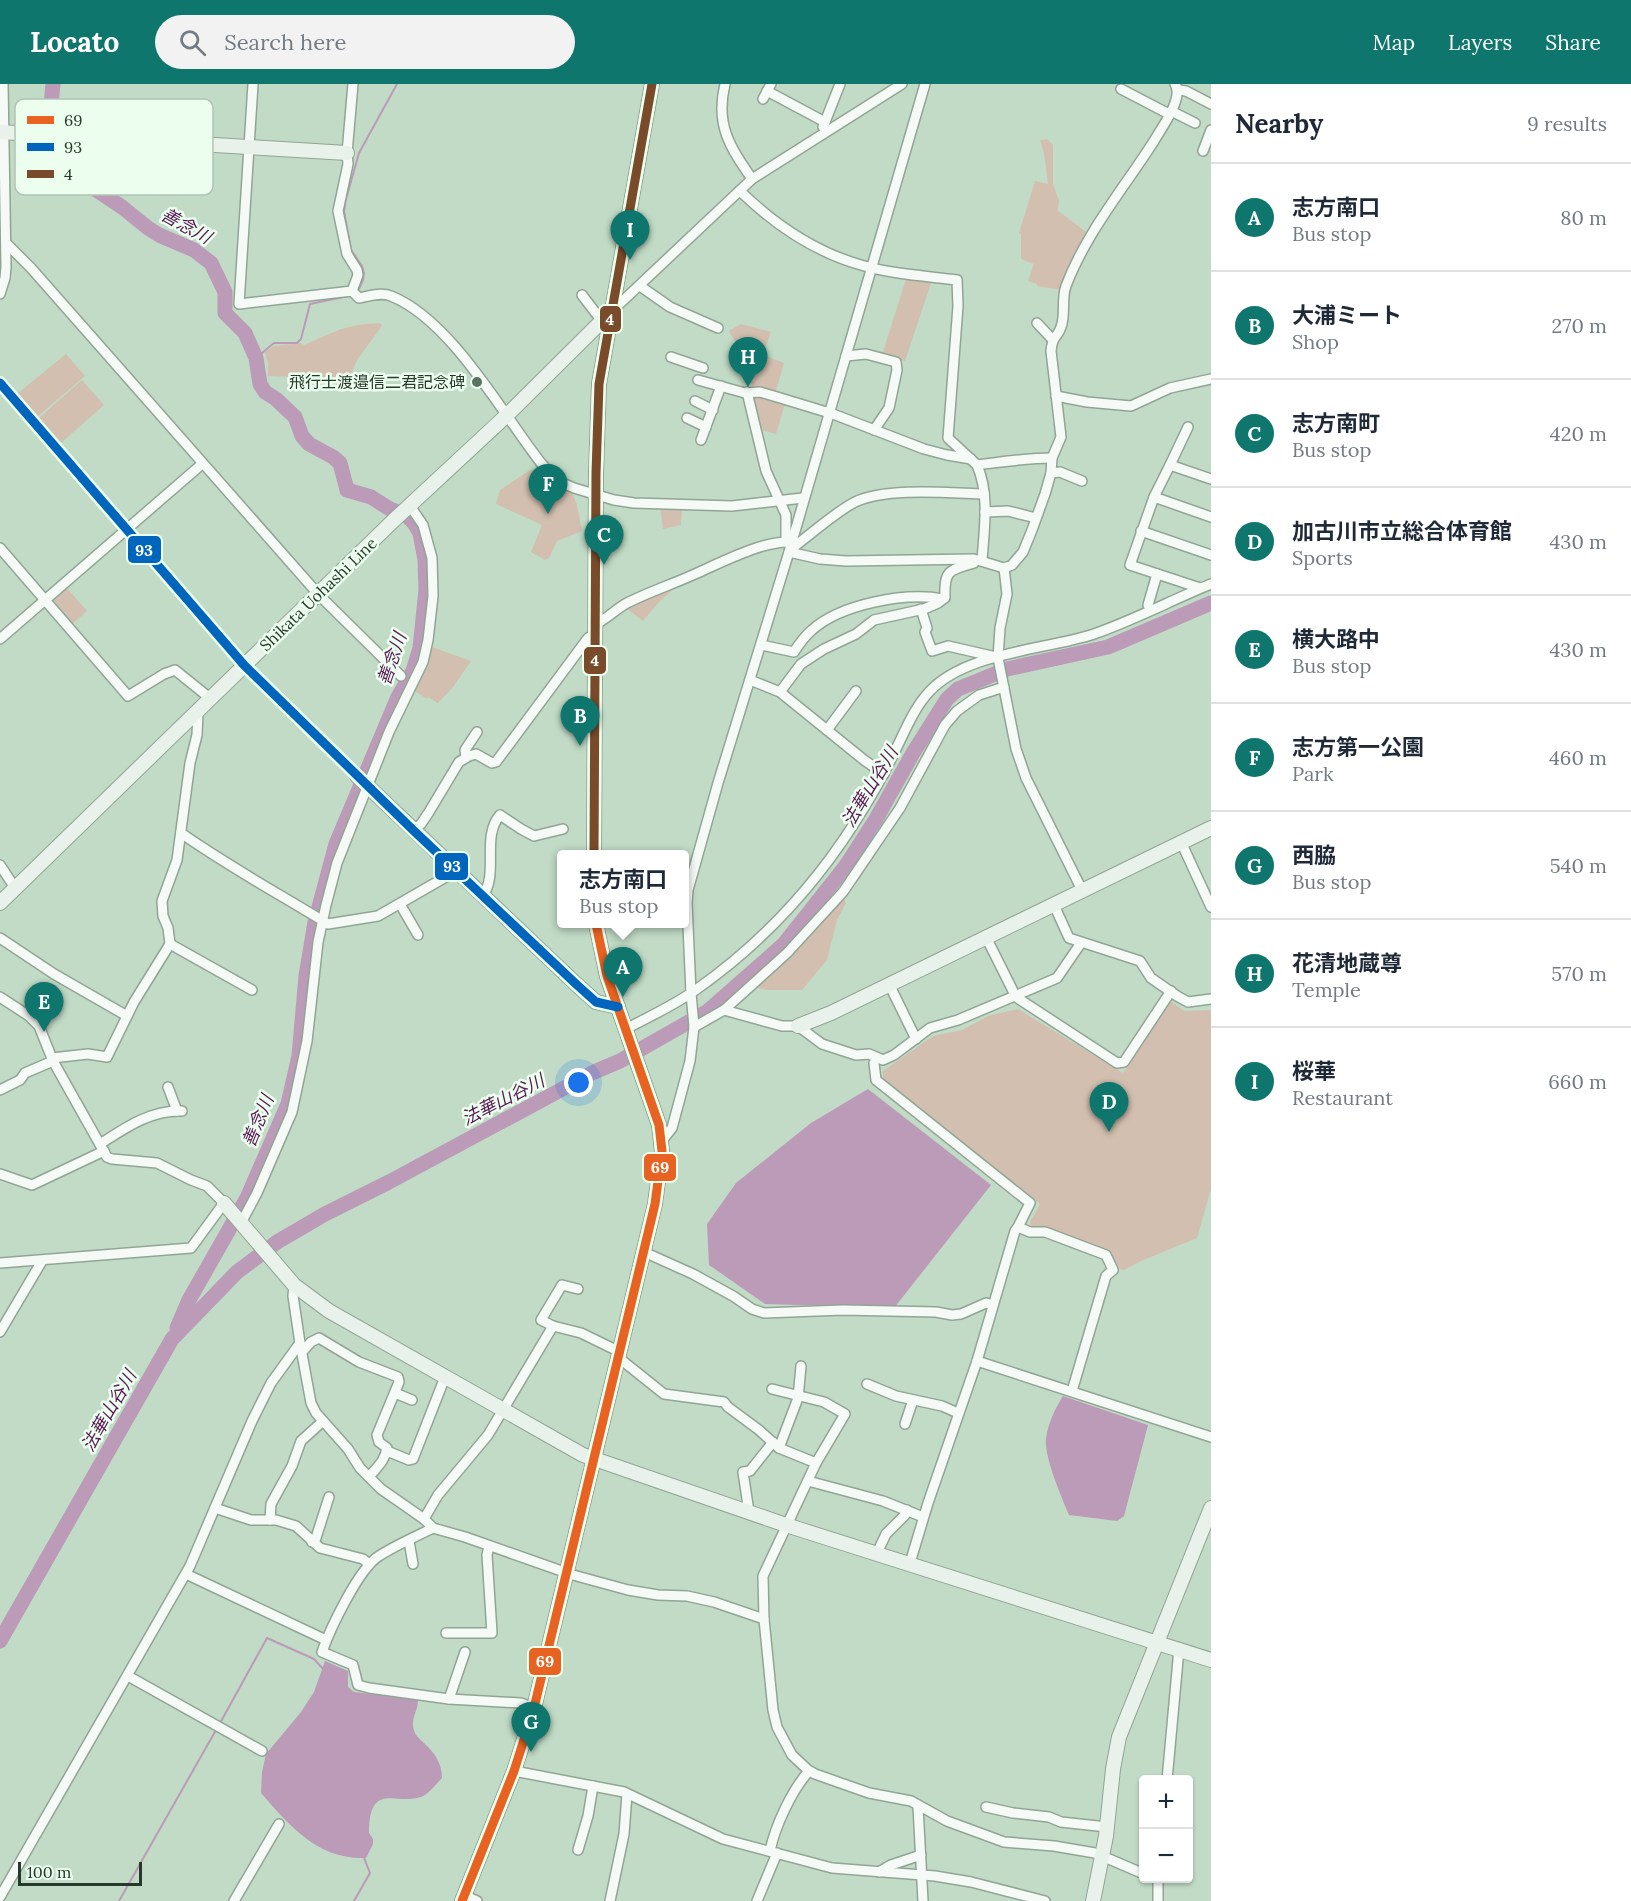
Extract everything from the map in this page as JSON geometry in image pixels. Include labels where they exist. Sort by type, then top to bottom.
[{"type":"street","points":[[0,294],[5,278],[7,244],[2,132],[3,84]]},
{"type":"street","points":[[253,84],[239,304],[352,291]]},
{"type":"street","points":[[352,291],[358,275],[347,254],[338,211],[348,164],[353,84]]},
{"type":"street","points":[[594,850],[596,495],[599,384],[608,315],[652,84]]},
{"type":"street","points":[[725,84],[721,111],[725,131],[730,146],[752,180]]},
{"type":"street","points":[[823,133],[840,84]]},
{"type":"street","points":[[582,294],[598,316],[608,315],[752,180],[902,84]]},
{"type":"street","points":[[689,886],[925,84]]},
{"type":"street","points":[[789,545],[820,559],[846,561],[980,561],[1004,568],[1012,566],[1018,560],[1036,518],[1051,473],[1052,458],[1061,437],[1051,351],[1052,339],[1060,330],[1063,320],[1065,289],[1080,256],[1170,112],[1178,97],[1177,87],[1193,88],[1210,100]]},
{"type":"street","points":[[1121,89],[1195,123]]},
{"type":"street","points":[[767,91],[790,109],[825,122]]},
{"type":"street","points":[[1203,151],[1211,130]]},
{"type":"street","points":[[213,145],[347,153]]},
{"type":"street","points":[[740,191],[755,206],[804,241],[831,255],[871,267],[957,280],[958,306],[949,398],[948,438],[974,462],[984,494],[985,512],[980,561]]},
{"type":"street","points":[[7,244],[31,268],[319,595],[401,676]]},
{"type":"street","points":[[640,286],[670,307],[718,328]]},
{"type":"street","points":[[352,291],[359,298],[389,295],[418,311],[450,341],[556,480],[614,500],[650,504],[732,506],[803,498]]},
{"type":"street","name":"Shikata Uohashi Line","points":[[0,902],[394,520],[506,416],[608,315]]},
{"type":"street","points":[[1037,323],[1052,339]]},
{"type":"street","points":[[846,356],[866,354],[896,362],[897,370],[889,408],[874,430]]},
{"type":"street","points":[[671,357],[703,368]]},
{"type":"street","points":[[1056,396],[1131,406],[1170,388],[1211,379]]},
{"type":"street","points":[[698,380],[747,393],[768,394],[829,413],[924,449],[974,462],[1014,462],[1025,458],[1052,458]]},
{"type":"street","points":[[0,383],[244,665],[456,872],[596,1002],[618,1007]]},
{"type":"street","points":[[702,440],[721,386]]},
{"type":"street","points":[[747,393],[766,471],[786,515],[789,545]]},
{"type":"street","points":[[695,402],[713,410]]},
{"type":"street","points":[[687,418],[706,427]]},
{"type":"street","points":[[1188,427],[1154,497],[1130,565],[1200,588]]},
{"type":"street","points":[[0,639],[202,464]]},
{"type":"street","points":[[1170,465],[1211,479]]},
{"type":"street","points":[[1051,473],[1060,472],[1082,481]]},
{"type":"street","points":[[413,830],[421,824],[456,766],[466,757],[476,754],[492,763],[496,762],[596,628],[625,604],[673,582],[769,544],[795,546],[849,506],[863,500],[883,496],[930,493],[984,494]]},
{"type":"street","points":[[1154,497],[1211,516]]},
{"type":"street","points":[[240,1222],[257,1193],[292,1112],[307,1041],[322,921],[340,854],[389,732],[423,662],[430,626],[434,581],[432,558],[423,525],[408,508]]},
{"type":"street","points":[[985,512],[1008,511],[1036,518]]},
{"type":"street","points":[[1141,531],[1211,555]]},
{"type":"street","points":[[0,548],[129,696],[164,674],[175,670],[211,699]]},
{"type":"street","points":[[780,692],[801,664],[824,649],[856,634],[874,620],[938,603],[945,598],[946,578],[952,569],[980,561]]},
{"type":"street","points":[[1004,568],[1007,594],[1000,628],[998,663],[1016,749],[1026,778],[1082,890]]},
{"type":"street","points":[[1148,605],[1157,574]]},
{"type":"street","points":[[627,1031],[691,993],[749,948],[798,899],[845,837],[884,774],[912,718],[929,691],[952,674],[977,663],[998,663],[1013,652],[1094,634],[1211,584]]},
{"type":"street","points":[[761,645],[794,652],[813,629],[836,616],[863,606],[908,597],[943,599]]},
{"type":"street","points":[[921,609],[927,628],[925,632],[932,651],[948,646],[998,663]]},
{"type":"street","points":[[750,680],[780,692],[884,774]]},
{"type":"street","points":[[694,1027],[724,1010],[787,953],[843,892],[900,808],[945,725],[957,711],[979,695],[1004,687]]},
{"type":"street","points":[[827,730],[856,691]]},
{"type":"street","points":[[0,1090],[20,1080],[25,1073],[52,1059],[88,1054],[107,1057],[127,1016],[170,944],[162,901],[175,868],[190,763],[197,735],[198,712]]},
{"type":"street","points":[[466,757],[465,750],[477,732]]},
{"type":"street","points":[[483,896],[489,888],[492,828],[500,815],[534,836],[563,830]]},
{"type":"street","points":[[724,1010],[782,1026],[798,1026],[815,1021],[1211,828]]},
{"type":"street","points":[[181,833],[227,864],[328,924],[378,916],[456,872]]},
{"type":"street","points":[[1181,842],[1211,907]]},
{"type":"street","points":[[0,865],[15,888]]},
{"type":"street","points":[[400,904],[418,935]]},
{"type":"street","points":[[1054,904],[1069,938],[1140,961],[1151,978],[1188,1002],[1211,999]]},
{"type":"street","points":[[477,1901],[463,1898],[514,1771],[534,1708],[620,1355],[658,1191],[662,1161],[658,1125],[602,957],[597,928]]},
{"type":"street","points":[[661,1142],[672,1128],[690,1061],[694,1027],[688,928]]},
{"type":"street","points":[[986,937],[1016,997],[1117,1063],[1124,1062],[1171,991]]},
{"type":"street","points":[[0,938],[54,974],[127,1016]]},
{"type":"street","points":[[798,1026],[822,1044],[856,1055],[869,1054],[883,1059],[894,1055],[930,1028],[958,1020],[1057,978],[1081,943]]},
{"type":"street","points":[[170,944],[252,990]]},
{"type":"street","points":[[889,984],[916,1039]]},
{"type":"street","points":[[0,996],[35,1021],[52,1059],[107,1157],[147,1161],[169,1168],[190,1180],[207,1186],[294,1285],[329,1311],[583,1455],[786,1525],[1211,1660]]},
{"type":"street","points":[[874,1063],[876,1080],[1030,1203],[1018,1227],[909,1563]]},
{"type":"street","points":[[0,1174],[32,1185],[102,1148],[139,1120],[180,1111],[168,1088]]},
{"type":"street","points":[[0,1263],[191,1248],[226,1206]]},
{"type":"street","points":[[1018,1227],[1030,1232],[1045,1232],[1106,1255],[1113,1270],[1106,1276],[1072,1391]]},
{"type":"street","points":[[644,1252],[693,1274],[752,1309],[764,1312],[843,1310],[936,1312],[952,1315],[961,1314],[986,1303],[993,1305]]},
{"type":"street","points":[[0,1332],[42,1261]]},
{"type":"street","points":[[294,1285],[293,1296],[311,1403],[369,1477],[381,1489],[424,1519],[433,1528],[567,1573],[628,1590],[658,1595],[687,1596],[714,1602],[764,1619]]},
{"type":"street","points":[[578,1289],[562,1285],[541,1320],[553,1326],[581,1333],[620,1355],[664,1394],[724,1402],[776,1445],[816,1464]]},
{"type":"street","points":[[424,1519],[438,1496],[488,1435],[553,1326]]},
{"type":"street","points":[[0,1897],[186,1574],[252,1421],[271,1383],[301,1348],[319,1338],[359,1362],[398,1377],[399,1382],[377,1435],[377,1439],[387,1448],[387,1451],[384,1461],[369,1477]]},
{"type":"street","points":[[976,1362],[1211,1437]]},
{"type":"street","points":[[749,1512],[743,1472],[750,1471],[776,1445],[799,1395],[801,1366]]},
{"type":"street","points":[[387,1451],[409,1460],[412,1459],[446,1377]]},
{"type":"street","points":[[867,1383],[896,1396],[942,1406],[958,1413]]},
{"type":"street","points":[[772,1389],[824,1402],[845,1414],[816,1464],[764,1576],[764,1619],[773,1710],[777,1728],[786,1747],[809,1771],[869,1793],[911,1802],[947,1821],[1004,1842],[1054,1846],[1095,1853],[1139,1872]]},
{"type":"street","points":[[395,1392],[412,1400]]},
{"type":"street","points":[[905,1424],[913,1400]]},
{"type":"street","points":[[270,1520],[271,1504],[292,1466],[300,1441],[323,1421]]},
{"type":"street","points":[[808,1481],[883,1501],[923,1517]]},
{"type":"street","points":[[312,1542],[319,1530],[329,1497]]},
{"type":"street","points":[[215,1508],[251,1520],[270,1520],[296,1526],[320,1548],[363,1559],[369,1564]]},
{"type":"street","points":[[1093,1901],[1103,1856],[1119,1737],[1211,1508]]},
{"type":"street","points":[[877,1553],[886,1534],[907,1510]]},
{"type":"street","points":[[433,1528],[378,1556],[369,1564],[358,1580],[322,1652],[353,1665],[358,1685],[449,1699],[521,1703],[534,1708]]},
{"type":"street","points":[[409,1540],[413,1564]]},
{"type":"street","points":[[446,1633],[492,1633],[487,1556],[489,1545]]},
{"type":"street","points":[[186,1574],[326,1640]]},
{"type":"street","points":[[1167,1775],[1179,1649]]},
{"type":"street","points":[[449,1699],[465,1652]]},
{"type":"street","points":[[128,1676],[262,1751]]},
{"type":"street","points":[[514,1771],[627,1794],[723,1839],[832,1868],[923,1874],[971,1882],[1045,1901]]},
{"type":"street","points":[[757,1901],[773,1852],[777,1827],[802,1779],[809,1771]]},
{"type":"street","points":[[578,1850],[588,1816],[593,1786]]},
{"type":"street","points":[[610,1901],[624,1834],[627,1794]]},
{"type":"street","points":[[918,1806],[923,1901]]},
{"type":"street","points":[[986,1807],[1049,1817],[1061,1822],[1107,1827]]},
{"type":"street","points":[[234,1901],[279,1824]]},
{"type":"street","points":[[879,1872],[891,1865],[921,1855]]},
{"type":"street","points":[[1157,1883],[1158,1901]]},
{"type":"shaded area","points":[[1047,139],[1053,145],[1053,184],[1059,201],[1056,212],[1058,211],[1089,234],[1062,290],[1037,286],[1028,281],[1034,264],[1021,259],[1021,235],[1019,233],[1035,181],[1048,184],[1040,140]]},
{"type":"shaded area","points":[[907,276],[932,280],[905,361],[882,355]]},
{"type":"shaded area","points":[[380,323],[382,326],[357,360],[344,390],[319,375],[268,376],[265,352],[274,346],[301,343],[304,345],[341,329]]},
{"type":"shaded area","points":[[741,324],[771,332],[763,355],[784,363],[775,394],[753,389],[751,383],[747,381],[738,347],[729,331]]},
{"type":"shaded area","points":[[66,354],[85,376],[37,417],[17,394]]},
{"type":"shaded area","points":[[82,380],[104,405],[61,443],[39,418]]},
{"type":"shaded area","points":[[752,393],[785,404],[776,434],[757,429],[750,395]]},
{"type":"shaded area","points":[[539,466],[572,493],[582,531],[557,541],[549,558],[545,560],[531,552],[542,525],[496,504],[500,490]]},
{"type":"shaded area","points":[[660,506],[682,506],[681,525],[663,529]]},
{"type":"shaded area","points":[[65,586],[87,611],[71,625],[50,602],[51,597]]},
{"type":"shaded area","points":[[671,586],[674,588],[643,621],[625,607]]},
{"type":"shaded area","points":[[429,646],[471,661],[453,687],[438,703],[412,689]]},
{"type":"shaded area","points":[[839,899],[844,899],[846,903],[837,920],[827,960],[802,990],[766,990],[753,987]]},
{"type":"shaded area","points":[[1169,1000],[1184,1011],[1211,1010],[1211,1189],[1197,1238],[1124,1270],[1120,1269],[1110,1253],[1045,1229],[1032,1227],[1030,1222],[1040,1204],[883,1080],[883,1071],[933,1036],[962,1030],[988,1016],[1018,1009],[1123,1073]]},
{"type":"shaded area","points":[[868,1089],[991,1185],[894,1308],[765,1304],[709,1265],[707,1224],[736,1183],[811,1123]]},
{"type":"shaded area","points":[[1063,1396],[1148,1425],[1124,1516],[1117,1521],[1069,1515],[1054,1477],[1046,1447],[1050,1422]]},
{"type":"shaded area","points":[[325,1661],[348,1671],[348,1687],[354,1692],[418,1700],[413,1728],[417,1736],[435,1755],[441,1768],[442,1778],[425,1795],[406,1799],[388,1798],[374,1805],[370,1816],[369,1833],[373,1844],[366,1858],[333,1853],[306,1839],[261,1793],[266,1754],[301,1712],[314,1692]]},
{"type":"waterway","name":"善念川","points":[[52,99],[53,84]]},
{"type":"waterway","points":[[358,291],[364,273],[351,250],[344,211],[346,199],[359,153],[397,84]]},
{"type":"waterway","name":"善念川","points":[[104,195],[159,235],[194,250],[211,263],[225,292],[225,313],[245,333],[256,358],[260,384],[265,392],[295,417],[302,436],[309,444],[340,463],[347,490],[371,497],[407,516],[414,523],[420,533],[425,560],[426,590],[420,648],[413,671],[398,697],[336,844],[315,922],[306,976],[299,1056],[288,1104],[247,1198],[189,1300],[177,1328]]},
{"type":"waterway","points":[[256,358],[274,343],[297,343],[301,339],[310,304],[353,295]]},
{"type":"waterway","name":"法華山谷川","points":[[0,1641],[172,1339],[237,1272],[277,1242],[325,1214],[594,1072],[620,1061],[708,1011],[784,944],[845,867],[947,699],[958,689],[1007,669],[1108,647],[1211,603]]},
{"type":"waterway","points":[[219,1725],[267,1638],[314,1659],[324,1670]]},
{"type":"waterway","points":[[119,1901],[216,1730]]},
{"type":"waterway","points":[[354,1901],[370,1873],[364,1858]]},
{"type":"transit line","name":"4","points":[[594,850],[596,473],[599,384],[652,84]]},
{"type":"transit line","name":"93","points":[[0,383],[244,665],[413,830],[576,984],[596,1002],[618,1007]]},
{"type":"transit line","name":"69","points":[[462,1901],[514,1771],[534,1708],[655,1204],[662,1151],[659,1125],[607,976],[597,928]]},
{"type":"place","name":"桜華","points":[[630,260]]},
{"type":"place","name":"飛行士渡邉信二君記念碑","points":[[477,382]]},
{"type":"place","name":"花清地蔵尊","points":[[748,387]]},
{"type":"place","name":"志方第一公園","points":[[548,514]]},
{"type":"place","name":"志方南町","points":[[604,565]]},
{"type":"place","name":"大浦ミート","points":[[580,746]]},
{"type":"place","name":"志方南口","points":[[623,997]]},
{"type":"place","name":"横大路中","points":[[44,1032]]},
{"type":"place","name":"加古川市立総合体育館","points":[[1109,1132]]},
{"type":"place","name":"西脇","points":[[531,1752]]}]
